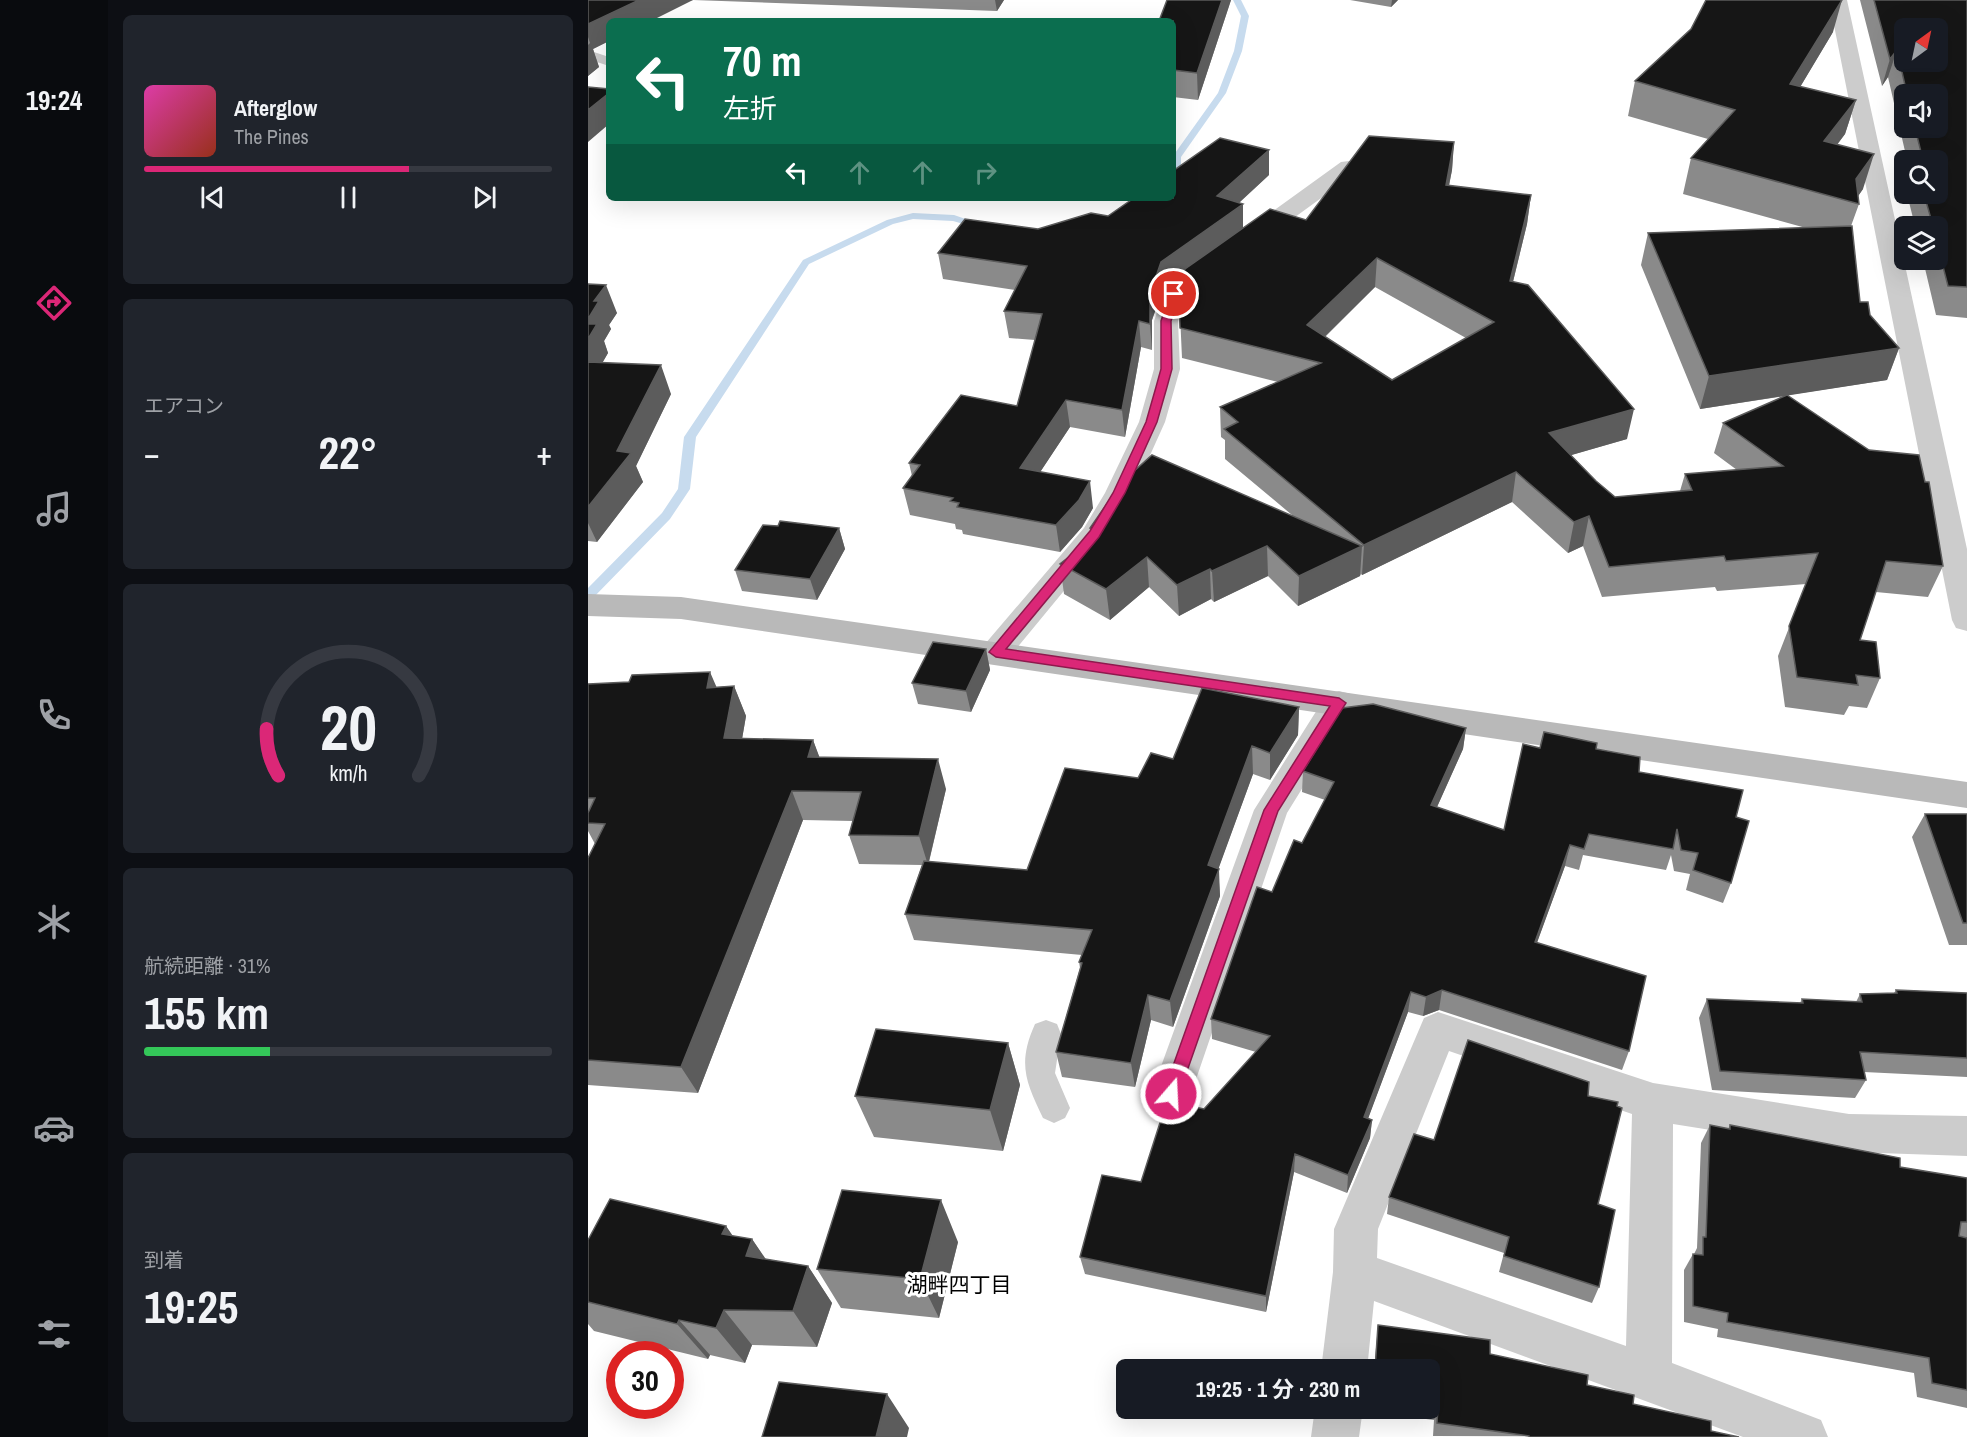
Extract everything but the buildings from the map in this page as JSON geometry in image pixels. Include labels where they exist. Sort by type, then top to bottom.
[{"type":"street","points":[[1838,0],[1967,620]]},
{"type":"street","points":[[996,652],[1095,534],[1119,493],[1152,422],[1164,380],[1167,369],[1166,321],[1174,294],[1349,167]]},
{"type":"street","points":[[588,605],[681,608],[1967,795]]},
{"type":"street","points":[[1171,1094],[1271,810],[1339,703]]},
{"type":"street","points":[[1345,1359],[1355,1272],[1356,1229],[1438,1030],[1653,1102],[1849,1133],[1967,1136]]},
{"type":"street","points":[[1649,1377],[1653,1102]]},
{"type":"street","points":[[1355,1272],[1649,1377],[1804,1437]]},
{"type":"street","points":[[1335,1437],[1337,1419]]},
{"type":"lane","points":[[588,54],[606,61]]},
{"type":"lane","points":[[1046,1034],[1039,1073],[1054,1108]]},
{"type":"waterway","points":[[1176,184],[1177,157],[1222,93],[1238,51],[1245,16],[1237,0]]},
{"type":"waterway","points":[[588,596],[666,516],[684,489],[690,437],[806,262],[890,222],[913,216],[954,218],[981,226]]},
{"type":"district","name":"湖畔四丁目","points":[[959,1285]]},
{"type":"route","points":[[1171,1094],[1271,810],[1339,703],[996,652],[1095,534],[1119,493],[1152,422],[1167,369],[1166,321],[1174,294]]}]
